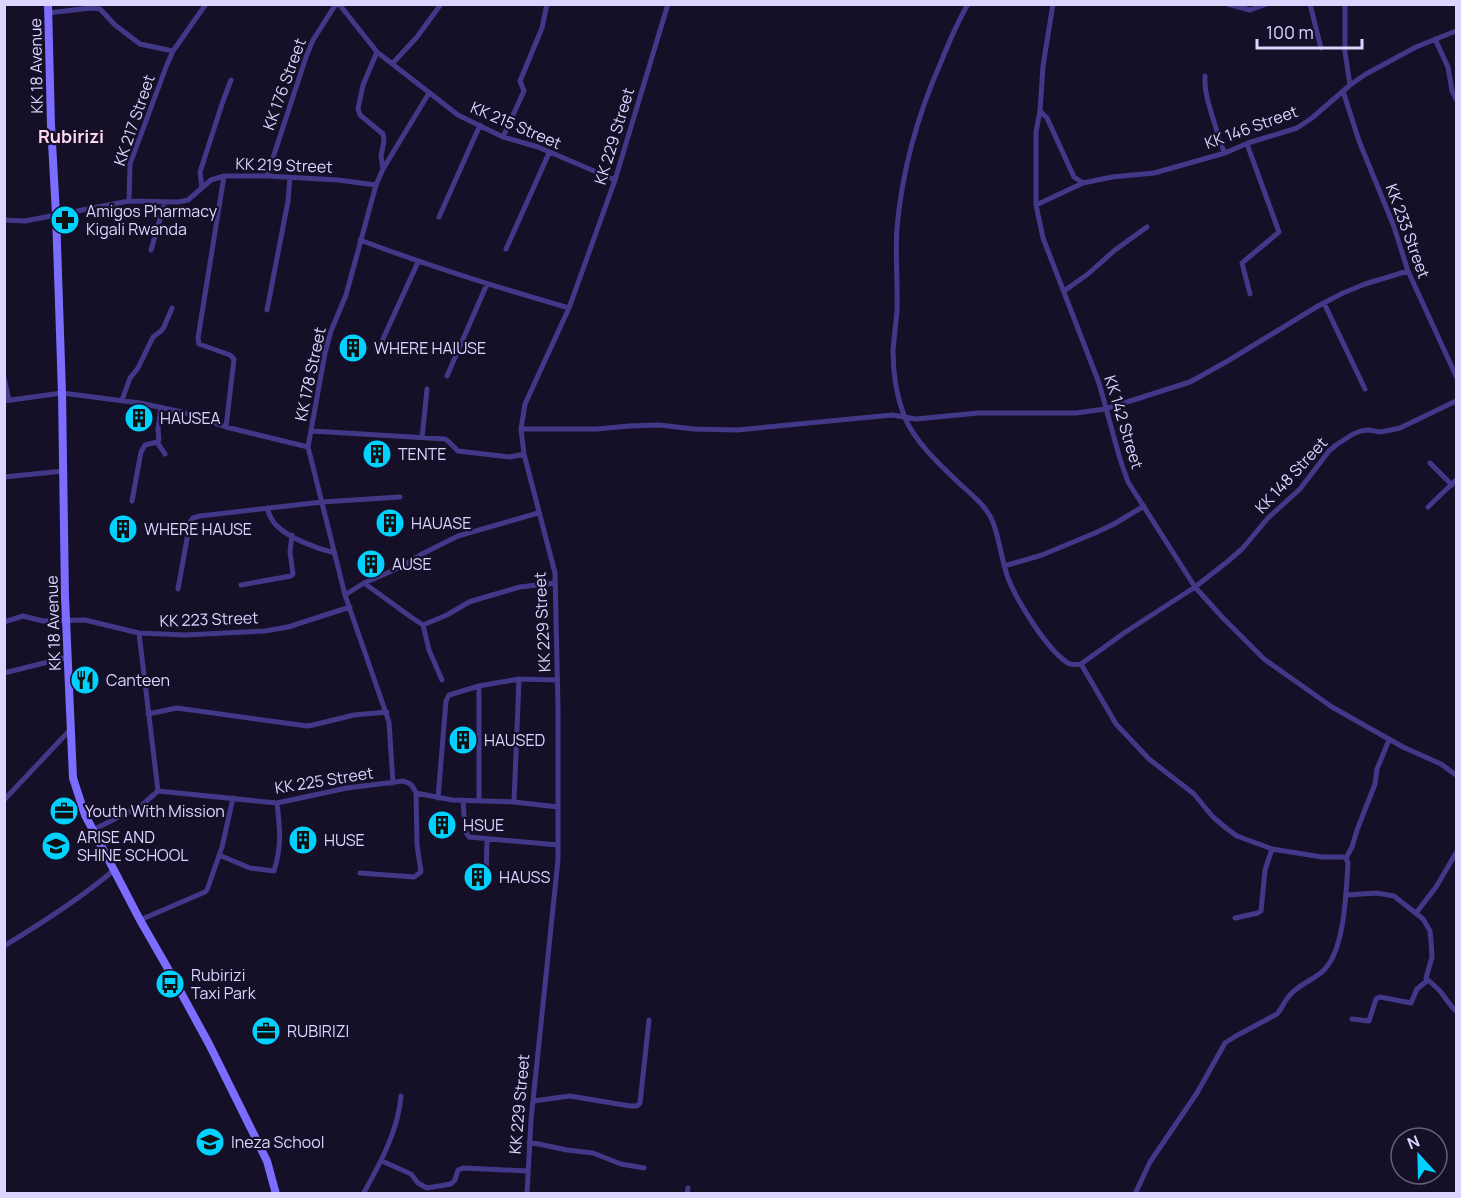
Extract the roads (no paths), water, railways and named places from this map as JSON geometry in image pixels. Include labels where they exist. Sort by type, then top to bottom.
[{"type":"main road","name":"KK 18 Avenue","points":[[48,9],[62,393],[65,597],[73,778],[85,815],[189,1007],[264,1156],[276,1194]]},
{"type":"street","name":"KK 217 Street","points":[[129,201],[129,164],[173,51],[206,4]]},
{"type":"street","name":"KK 215 Street","points":[[338,4],[377,52],[458,115],[503,137],[538,147],[615,180]]},
{"type":"street","name":"KK 176 Street","points":[[267,176],[313,40],[338,4]]},
{"type":"street","points":[[393,64],[417,37],[441,4]]},
{"type":"street","points":[[503,137],[524,91],[520,81],[542,28],[547,4]]},
{"type":"street","name":"KK 229 Street","points":[[527,1194],[529,1142],[558,860],[558,680],[555,573],[524,454],[521,429],[525,404],[569,308],[615,180],[668,4]]},
{"type":"street","points":[[968,4],[928,92],[903,184],[897,228],[897,308],[893,352],[898,393],[906,418],[920,442],[989,512],[995,526],[1004,566],[1024,611],[1048,644],[1070,664],[1081,664],[1116,724],[1149,759],[1194,794],[1212,817],[1238,837],[1272,849],[1322,857],[1346,858]]},
{"type":"street","name":"KK 142 Street","points":[[1053,4],[1036,132],[1036,205],[1043,238],[1099,383],[1128,482],[1195,587],[1222,618],[1264,659],[1332,707],[1389,740],[1441,764],[1456,775]]},
{"type":"street","points":[[1228,4],[1250,10],[1267,4]]},
{"type":"street","points":[[1310,4],[1321,48]]},
{"type":"street","points":[[1345,4],[1345,52],[1350,85]]},
{"type":"street","points":[[48,9],[96,7],[140,44],[173,51]]},
{"type":"street","name":"KK 146 Street","points":[[1036,205],[1083,183],[1112,177],[1154,173],[1225,153],[1297,128],[1350,85],[1382,64],[1456,31]]},
{"type":"street","points":[[1435,39],[1448,67],[1452,91],[1456,99]]},
{"type":"street","name":"KK 178 Street","points":[[377,52],[363,85],[358,109],[360,115],[383,134],[381,156],[383,169],[376,185],[345,295],[325,353],[308,447],[345,595],[387,712],[393,783]]},
{"type":"street","points":[[1205,76],[1209,106],[1220,144],[1225,153]]},
{"type":"street","points":[[202,188],[200,172],[231,80]]},
{"type":"street","name":"KK 233 Street","points":[[1343,91],[1359,141],[1393,224],[1408,271],[1456,376]]},
{"type":"street","points":[[383,169],[429,93]]},
{"type":"street","points":[[1040,111],[1047,118],[1074,177],[1083,183]]},
{"type":"street","points":[[439,217],[480,125]]},
{"type":"street","points":[[1247,144],[1280,232],[1242,263],[1250,294]]},
{"type":"street","points":[[506,249],[549,153]]},
{"type":"street","points":[[224,176],[198,338],[199,344],[234,359],[226,427]]},
{"type":"street","name":"KK 219 Street","points":[[4,220],[25,221],[129,201],[188,200],[212,180],[224,176],[290,177],[376,185]]},
{"type":"street","points":[[267,310],[288,201],[290,177]]},
{"type":"street","points":[[151,250],[165,202]]},
{"type":"street","points":[[1064,291],[1147,227]]},
{"type":"street","points":[[360,240],[418,262],[569,308]]},
{"type":"street","points":[[377,352],[418,262]]},
{"type":"street","points":[[521,429],[597,429],[659,425],[737,430],[892,415],[906,418],[931,418],[978,413],[1076,413],[1105,409],[1190,382],[1343,293],[1408,271]]},
{"type":"street","points":[[447,376],[488,284]]},
{"type":"street","points":[[1324,303],[1365,389]]},
{"type":"street","points":[[122,400],[130,378],[138,368],[153,337],[164,327],[172,308]]},
{"type":"street","points":[[4,378],[7,400],[62,393],[122,400],[193,415],[226,427],[308,447]]},
{"type":"street","points":[[422,438],[428,389]]},
{"type":"street","name":"KK 148 Street","points":[[1081,664],[1195,587],[1227,562],[1242,549],[1268,518],[1300,489],[1336,445],[1361,431],[1381,432],[1400,428],[1456,401]]},
{"type":"street","points":[[157,442],[161,408]]},
{"type":"street","points":[[312,431],[445,439],[458,451],[510,457],[524,454]]},
{"type":"street","points":[[157,442],[165,453]]},
{"type":"street","points":[[132,501],[141,452],[145,446],[157,442]]},
{"type":"street","points":[[1428,507],[1454,482],[1430,464]]},
{"type":"street","points":[[4,477],[64,471]]},
{"type":"street","points":[[178,589],[190,522],[193,518],[322,502],[400,497]]},
{"type":"street","points":[[1004,566],[1042,555],[1095,533],[1144,506]]},
{"type":"street","points":[[267,508],[278,527],[321,549],[335,553]]},
{"type":"street","points":[[345,595],[364,583],[401,567],[458,536],[538,513]]},
{"type":"street","points":[[241,585],[291,576],[293,574],[290,552],[292,535]]},
{"type":"street","points":[[364,583],[423,625],[429,650],[442,680]]},
{"type":"street","points":[[423,625],[475,600],[520,587],[555,583]]},
{"type":"street","name":"KK 223 Street","points":[[4,622],[23,616],[43,621],[85,620],[139,633],[185,635],[264,631],[288,627],[350,607]]},
{"type":"street","points":[[93,830],[142,806],[158,791],[139,633]]},
{"type":"street","points":[[4,673],[68,657]]},
{"type":"street","points":[[514,802],[519,679]]},
{"type":"street","points":[[438,798],[446,701],[449,695],[479,686],[519,679],[558,680]]},
{"type":"street","points":[[479,686],[479,801]]},
{"type":"street","points":[[148,714],[177,708],[307,726],[387,712]]},
{"type":"street","points":[[4,800],[70,730]]},
{"type":"street","points":[[1135,1194],[1155,1154],[1197,1093],[1226,1043],[1277,1014],[1289,995],[1321,973],[1330,963],[1342,929],[1348,863],[1346,858],[1375,784],[1377,769],[1389,740]]},
{"type":"street","name":"KK 225 Street","points":[[158,791],[277,803],[347,788],[403,781],[410,782],[416,793],[438,798],[558,807]]},
{"type":"street","points":[[360,873],[414,877],[421,872],[417,845],[416,793]]},
{"type":"street","points":[[140,920],[205,892],[219,855],[232,798]]},
{"type":"street","points":[[463,800],[467,835],[470,837],[558,845]]},
{"type":"street","points":[[219,855],[250,868],[274,871],[281,835],[277,803]]},
{"type":"street","points":[[486,885],[487,839]]},
{"type":"street","points":[[1235,918],[1261,911],[1265,870],[1272,849]]},
{"type":"street","points":[[1416,913],[1436,887],[1456,853]]},
{"type":"street","points":[[4,946],[46,921],[114,870]]},
{"type":"street","points":[[1346,895],[1377,893],[1394,896],[1426,923],[1430,931],[1432,957],[1426,975],[1456,1011]]},
{"type":"street","points":[[1352,1019],[1369,1021],[1376,999],[1380,997],[1411,1003],[1417,989],[1428,980]]},
{"type":"street","points":[[533,1101],[570,1096],[637,1106],[640,1103],[650,1020]]},
{"type":"street","points":[[363,1194],[382,1161],[399,1114],[401,1096]]},
{"type":"street","points":[[529,1142],[567,1150],[593,1152],[621,1164],[644,1168]]},
{"type":"street","points":[[382,1161],[411,1174],[418,1183],[427,1188],[451,1184],[458,1170],[463,1168],[527,1171]]},
{"type":"place","name":"Amigos Pharmacy Kigali Rwanda","points":[[65,220]]},
{"type":"place","name":"WHERE HAIUSE","points":[[353,348]]},
{"type":"place","name":"HAUSEA","points":[[139,418]]},
{"type":"place","name":"TENTE","points":[[377,454]]},
{"type":"place","name":"HAUASE","points":[[390,523]]},
{"type":"place","name":"WHERE HAUSE","points":[[123,529]]},
{"type":"place","name":"AUSE","points":[[371,564]]},
{"type":"place","name":"Canteen","points":[[85,680]]},
{"type":"place","name":"HAUSED","points":[[463,740]]},
{"type":"place","name":"Youth With Mission","points":[[64,811]]},
{"type":"place","name":"HSUE","points":[[442,825]]},
{"type":"place","name":"HUSE","points":[[303,840]]},
{"type":"place","name":"ARISE AND SHINE SCHOOL","points":[[56,846]]},
{"type":"place","name":"HAUSS","points":[[478,877]]},
{"type":"place","name":"Rubirizi Taxi Park","points":[[170,984]]},
{"type":"place","name":"RUBIRIZI","points":[[266,1031]]},
{"type":"place","name":"Ineza School","points":[[210,1142]]},
{"type":"district","name":"Rubirizi","points":[[71,136]]}]
